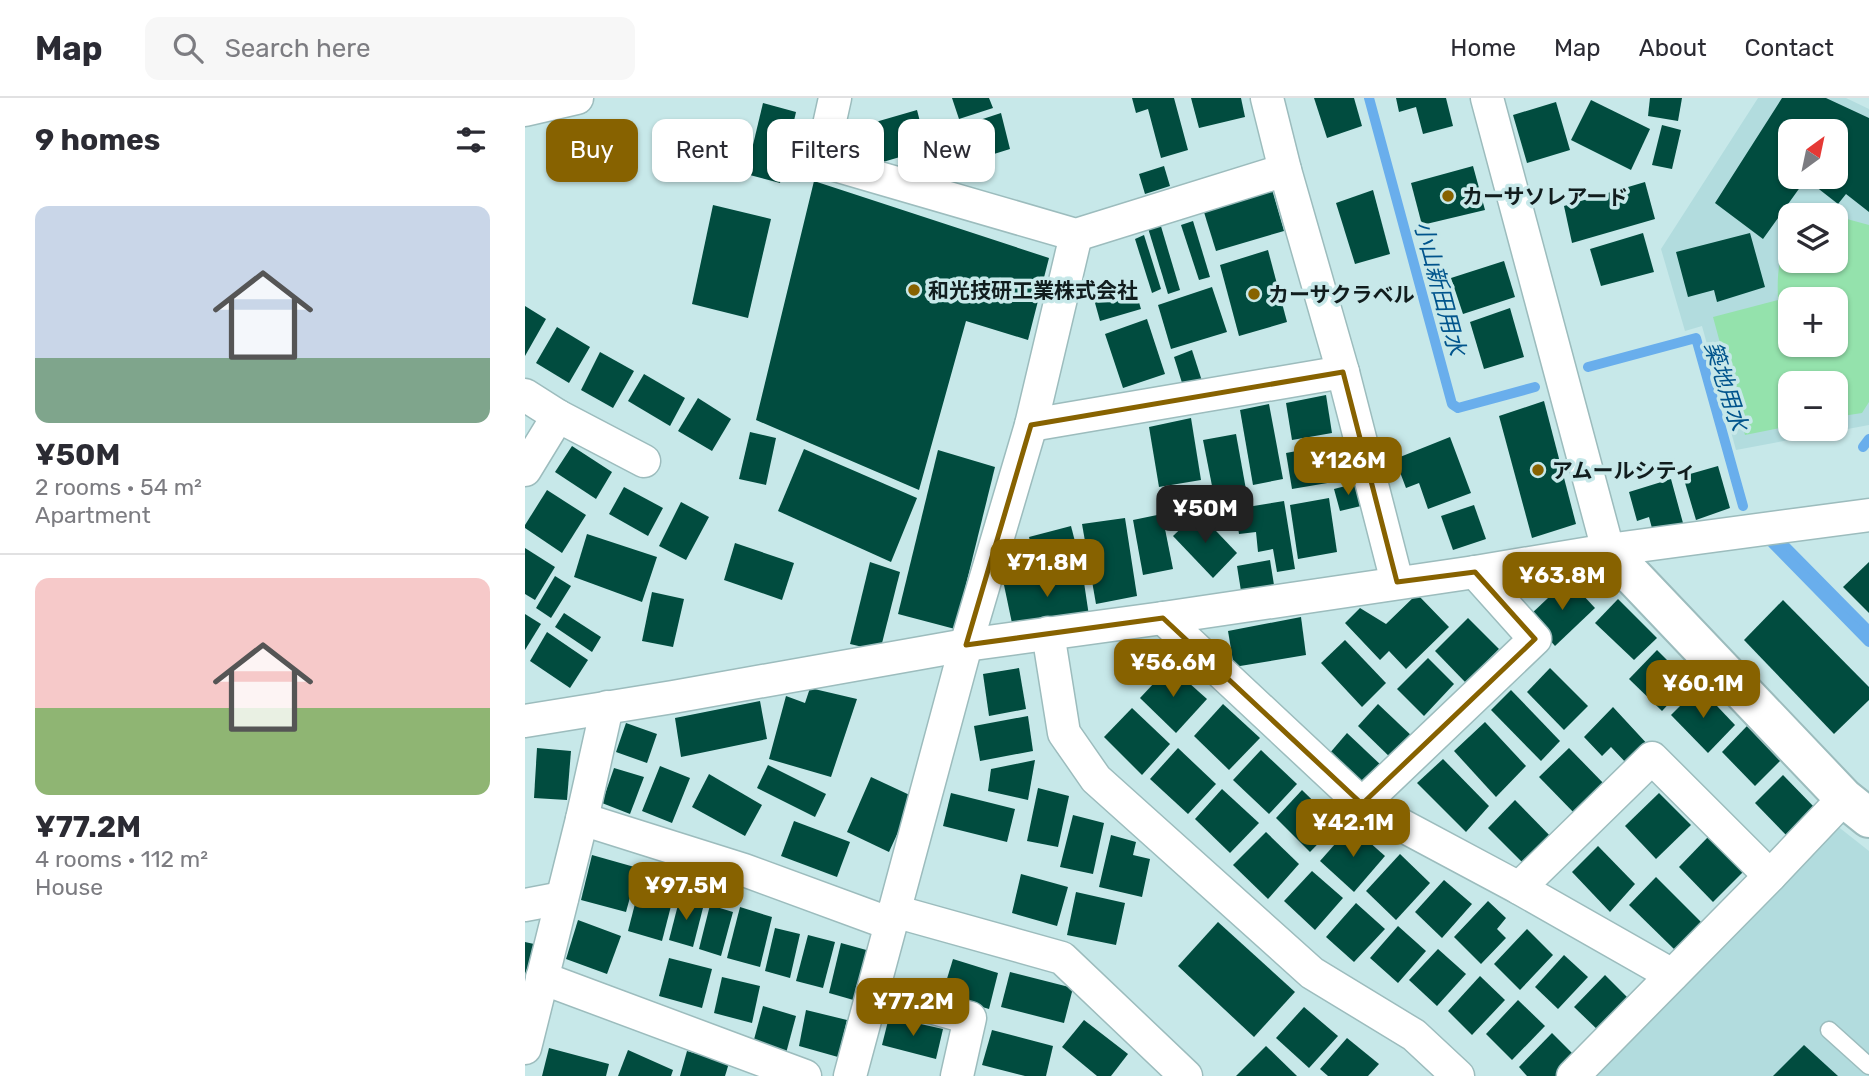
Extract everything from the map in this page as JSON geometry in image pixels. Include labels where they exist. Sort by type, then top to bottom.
[{"type":"street","points":[[525,110],[577,98]]},
{"type":"street","points":[[835,98],[821,161],[1076,234],[1285,170]]},
{"type":"street","points":[[1267,98],[1398,582]]},
{"type":"street","points":[[1494,100],[1608,550],[1856,808],[1770,876],[1573,1076]]},
{"type":"street","points":[[850,1076],[966,645],[1031,425],[1076,234]]},
{"type":"street","points":[[1031,425],[1343,372]]},
{"type":"street","points":[[525,395],[558,416],[644,461]]},
{"type":"street","points":[[525,470],[558,416]]},
{"type":"street","points":[[525,721],[966,645],[1475,572],[1608,550],[1869,516]]},
{"type":"street","points":[[1362,804],[1535,639],[1475,572]]},
{"type":"street","points":[[1163,618],[1362,804],[1519,888],[1672,975]]},
{"type":"street","points":[[1048,633],[1065,733],[1096,779],[1313,973],[1414,1035],[1458,1076]]},
{"type":"street","points":[[525,1048],[607,707]]},
{"type":"street","points":[[1519,888],[1652,758],[1770,876]]},
{"type":"street","points":[[582,819],[893,918],[1062,958],[1186,1076]]},
{"type":"street","points":[[525,905],[562,898]]},
{"type":"street","points":[[542,978],[805,1076]]},
{"type":"street","points":[[873,991],[970,1018],[957,1076]]},
{"type":"lane","points":[[1829,1030],[1869,1066]]},
{"type":"highlighted area","points":[[1343,372],[1397,582],[1475,572],[1535,639],[1362,804],[1163,618],[966,645],[1031,425]]},
{"type":"shaded area","points":[[1758,98],[1846,98],[1869,109],[1869,425],[1848,429],[1848,371],[1778,371],[1778,441],[1784,441],[1736,450],[1702,326],[1685,331],[1661,249]]},
{"type":"shaded area","points":[[1836,825],[1869,851],[1869,1076],[1596,1076]]},
{"type":"green space","points":[[1848,219],[1869,225],[1869,402],[1862,413],[1848,415],[1848,371],[1778,371],[1778,428],[1745,435],[1713,317],[1778,300],[1778,357],[1848,357],[1848,287],[1778,287],[1779,273],[1848,273]]},
{"type":"building","points":[[952,98],[989,98],[993,108],[959,119]]},
{"type":"building","points":[[1132,98],[1174,98],[1188,150],[1161,158],[1148,109],[1136,113]]},
{"type":"building","points":[[1191,98],[1241,98],[1245,117],[1199,128]]},
{"type":"building","points":[[1314,98],[1354,98],[1362,126],[1327,138]]},
{"type":"building","points":[[1396,98],[1446,98],[1453,126],[1423,134],[1416,107],[1399,112]]},
{"type":"building","points":[[1650,98],[1682,98],[1678,121],[1648,116]]},
{"type":"building","points":[[1782,98],[1826,98],[1869,118],[1869,212],[1846,194],[1837,203],[1819,189],[1848,189],[1848,119],[1778,119],[1778,189],[1799,189],[1789,203],[1778,203],[1778,218],[1763,239],[1715,203]]},
{"type":"building","points":[[1591,100],[1650,129],[1631,170],[1571,140]]},
{"type":"building","points":[[1556,102],[1570,150],[1527,163],[1513,115]]},
{"type":"building","points":[[763,103],[796,112],[794,119],[767,119],[767,180],[753,176],[753,145]]},
{"type":"building","points":[[917,110],[919,119],[898,119],[898,158],[884,162],[884,120]]},
{"type":"building","points":[[1001,113],[1010,149],[995,154],[995,119],[983,119]]},
{"type":"building","points":[[1662,125],[1681,130],[1672,169],[1652,165]]},
{"type":"building","points":[[1164,166],[1170,186],[1145,194],[1139,174]]},
{"type":"building","name":"カーサソレアード","points":[[1473,166],[1485,210],[1422,225],[1411,183]]},
{"type":"building","name":"和光技研工業株式会社","points":[[814,182],[1049,258],[1028,340],[966,321],[919,490],[756,420]]},
{"type":"building","points":[[1645,182],[1655,219],[1572,243],[1564,206]]},
{"type":"building","points":[[1271,186],[1284,231],[1216,251],[1203,209]]},
{"type":"building","points":[[1373,190],[1390,254],[1355,264],[1336,203]]},
{"type":"building","points":[[713,205],[771,219],[748,318],[692,304]]},
{"type":"building","points":[[1193,221],[1210,277],[1199,280],[1181,225]]},
{"type":"building","points":[[1160,223],[1180,290],[1168,294],[1148,228]]},
{"type":"building","points":[[1643,233],[1654,272],[1601,286],[1590,249]]},
{"type":"building","points":[[1750,233],[1765,287],[1717,302],[1714,290],[1688,297],[1676,252]]},
{"type":"building","points":[[1144,235],[1161,289],[1152,293],[1135,239]]},
{"type":"building","name":"カーサクラベル","points":[[1268,250],[1287,322],[1239,336],[1220,265]]},
{"type":"building","points":[[1504,261],[1515,297],[1463,314],[1451,278]]},
{"type":"building","points":[[1132,279],[1141,309],[1100,321],[1092,292]]},
{"type":"building","points":[[1212,287],[1227,332],[1171,349],[1158,305]]},
{"type":"building","points":[[525,306],[546,319],[525,356]]},
{"type":"building","points":[[1510,308],[1524,357],[1484,369],[1470,322]]},
{"type":"building","points":[[1147,319],[1165,374],[1123,388],[1105,334]]},
{"type":"building","points":[[557,327],[590,347],[569,383],[536,363]]},
{"type":"building","points":[[1192,350],[1202,381],[1183,386],[1174,357]]},
{"type":"building","points":[[600,352],[634,371],[613,408],[581,390]]},
{"type":"building","points":[[644,374],[685,398],[670,426],[628,401]]},
{"type":"building","points":[[1326,395],[1332,433],[1292,440],[1286,403]]},
{"type":"building","points":[[698,398],[731,419],[712,451],[678,431]]},
{"type":"building","name":"アムールシティ","points":[[1544,401],[1576,524],[1532,538],[1499,416]]},
{"type":"building","points":[[1269,404],[1283,479],[1253,485],[1240,410]]},
{"type":"building","points":[[1191,418],[1201,480],[1159,487],[1149,427]]},
{"type":"building","points":[[750,432],[776,438],[766,485],[739,479]]},
{"type":"building","points":[[1236,434],[1247,495],[1215,501],[1203,440]]},
{"type":"building","points":[[1450,437],[1471,493],[1428,509],[1419,483],[1406,488],[1395,459]]},
{"type":"building","points":[[1340,443],[1345,480],[1292,489],[1286,453]]},
{"type":"building","points":[[572,446],[612,472],[596,499],[555,472]]},
{"type":"building","points":[[804,449],[917,498],[891,562],[778,511]]},
{"type":"building","points":[[938,450],[995,467],[955,629],[898,614]]},
{"type":"building","points":[[1718,466],[1730,508],[1696,520],[1683,476]]},
{"type":"building","points":[[1671,479],[1683,523],[1653,532],[1649,517],[1637,521],[1629,492]]},
{"type":"building","points":[[1357,483],[1361,506],[1340,511],[1334,489]]},
{"type":"building","points":[[624,487],[663,508],[648,536],[609,514]]},
{"type":"building","points":[[547,490],[586,515],[562,553],[525,528]]},
{"type":"building","points":[[1329,498],[1337,552],[1298,559],[1290,505]]},
{"type":"building","points":[[1284,501],[1295,569],[1277,572],[1273,549],[1258,552],[1256,532],[1239,534],[1235,509]]},
{"type":"building","points":[[681,502],[709,517],[686,560],[659,546]]},
{"type":"building","points":[[1474,505],[1486,539],[1453,550],[1441,516]]},
{"type":"building","points":[[1198,512],[1237,553],[1213,578],[1173,536]]},
{"type":"building","points":[[1162,514],[1173,569],[1143,575],[1133,520]]},
{"type":"building","points":[[1125,518],[1137,596],[1096,604],[1082,524]]},
{"type":"building","points":[[1071,526],[1079,557],[1036,567],[1029,537]]},
{"type":"building","points":[[587,534],[657,557],[642,602],[574,577]]},
{"type":"building","points":[[735,543],[794,563],[782,600],[724,580]]},
{"type":"building","points":[[525,548],[555,567],[535,600],[525,594]]},
{"type":"building","points":[[1270,560],[1274,585],[1241,591],[1237,566]]},
{"type":"building","points":[[870,562],[900,572],[880,651],[850,644]]},
{"type":"building","points":[[1869,562],[1869,613],[1843,587]]},
{"type":"building","points":[[1082,569],[1089,616],[1013,628],[1004,585]]},
{"type":"building","points":[[555,576],[571,586],[551,618],[536,608]]},
{"type":"building","points":[[1568,579],[1595,608],[1555,646],[1529,616]]},
{"type":"building","points":[[652,592],[684,599],[673,647],[642,641]]},
{"type":"building","points":[[1417,594],[1449,627],[1406,669],[1389,651],[1380,660],[1345,623],[1360,608],[1386,624]]},
{"type":"building","points":[[1618,599],[1657,638],[1634,660],[1595,623]]},
{"type":"building","points":[[1783,600],[1869,687],[1869,700],[1834,734],[1744,640]]},
{"type":"building","points":[[564,613],[601,637],[592,652],[555,627]]},
{"type":"building","points":[[525,614],[541,624],[525,650]]},
{"type":"building","points":[[1301,617],[1306,655],[1234,667],[1228,631]]},
{"type":"building","points":[[1468,618],[1499,649],[1466,683],[1435,651]]},
{"type":"building","points":[[547,632],[588,660],[570,688],[530,661]]},
{"type":"building","points":[[1345,640],[1386,683],[1362,707],[1321,663]]},
{"type":"building","points":[[1657,650],[1689,682],[1662,711],[1629,679]]},
{"type":"building","points":[[1428,658],[1454,684],[1424,716],[1397,689]]},
{"type":"building","points":[[1170,666],[1207,699],[1176,733],[1140,698]]},
{"type":"building","points":[[1019,668],[1026,709],[989,716],[983,674]]},
{"type":"building","points":[[1550,668],[1588,706],[1564,730],[1527,692]]},
{"type":"building","points":[[1699,687],[1735,725],[1708,753],[1671,715]]},
{"type":"building","points":[[810,688],[857,699],[831,777],[769,759],[786,696],[805,703]]},
{"type":"building","points":[[1511,690],[1560,741],[1541,761],[1491,710]]},
{"type":"building","points":[[760,701],[767,739],[681,757],[675,718]]},
{"type":"building","points":[[1223,704],[1260,738],[1229,770],[1194,736]]},
{"type":"building","points":[[1378,704],[1415,739],[1395,762],[1358,726]]},
{"type":"building","points":[[1613,707],[1650,747],[1630,767],[1611,747],[1602,756],[1584,737]]},
{"type":"building","points":[[1132,708],[1170,744],[1142,775],[1104,737]]},
{"type":"building","points":[[1028,716],[1033,751],[980,761],[974,726]]},
{"type":"building","points":[[1485,722],[1526,766],[1496,797],[1454,751]]},
{"type":"building","points":[[626,723],[657,734],[647,763],[616,752]]},
{"type":"building","points":[[1747,726],[1781,760],[1755,786],[1722,752]]},
{"type":"building","points":[[1347,733],[1382,766],[1364,786],[1329,754]]},
{"type":"building","points":[[537,748],[571,751],[567,800],[534,798]]},
{"type":"building","points":[[1178,748],[1216,784],[1188,814],[1150,779]]},
{"type":"building","points":[[1569,748],[1609,789],[1579,818],[1539,777]]},
{"type":"building","points":[[1261,750],[1297,784],[1269,814],[1233,780]]},
{"type":"building","points":[[1443,759],[1489,806],[1466,832],[1417,783]]},
{"type":"building","points":[[1035,760],[1028,800],[988,791],[991,769]]},
{"type":"building","points":[[768,765],[826,794],[815,817],[757,788]]},
{"type":"building","points":[[660,766],[690,778],[672,823],[642,811]]},
{"type":"building","points":[[614,768],[644,777],[630,814],[602,803]]},
{"type":"building","points":[[709,774],[762,805],[745,836],[692,807]]},
{"type":"building","points":[[1783,775],[1816,809],[1788,837],[1755,803]]},
{"type":"building","points":[[871,777],[914,797],[889,852],[847,832]]},
{"type":"building","points":[[1038,788],[1069,796],[1058,847],[1027,841]]},
{"type":"building","points":[[1222,789],[1259,823],[1230,853],[1195,819]]},
{"type":"building","points":[[1302,790],[1337,824],[1310,852],[1276,818]]},
{"type":"building","points":[[951,793],[1015,809],[1007,842],[943,826]]},
{"type":"building","points":[[1659,793],[1691,825],[1656,859],[1625,826]]},
{"type":"building","points":[[1515,800],[1558,844],[1532,872],[1488,828]]},
{"type":"building","points":[[1073,815],[1104,823],[1093,874],[1060,867]]},
{"type":"building","points":[[794,821],[850,842],[837,877],[781,856]]},
{"type":"building","points":[[1351,826],[1385,856],[1354,892],[1320,861]]},
{"type":"building","points":[[1266,832],[1299,864],[1268,899],[1233,865]]},
{"type":"building","points":[[1111,835],[1136,842],[1133,855],[1150,859],[1142,897],[1099,887]]},
{"type":"building","points":[[1708,837],[1743,872],[1713,902],[1679,867]]},
{"type":"building","points":[[1598,846],[1635,884],[1610,912],[1572,872]]},
{"type":"building","points":[[1400,854],[1430,883],[1396,920],[1366,891]]},
{"type":"building","points":[[592,855],[638,868],[626,912],[581,900]]},
{"type":"building","points":[[1312,871],[1343,898],[1315,930],[1284,901]]},
{"type":"building","points":[[1021,874],[1068,887],[1057,926],[1012,913]]},
{"type":"building","points":[[1656,877],[1701,922],[1675,950],[1629,905]]},
{"type":"building","points":[[1444,880],[1472,904],[1442,938],[1415,912]]},
{"type":"building","points":[[1076,892],[1125,903],[1116,945],[1067,935]]},
{"type":"building","points":[[637,896],[671,906],[662,941],[628,931]]},
{"type":"building","points":[[680,897],[704,904],[693,947],[669,940]]},
{"type":"building","points":[[1488,901],[1506,918],[1497,929],[1506,938],[1481,964],[1454,937]]},
{"type":"building","points":[[1356,903],[1385,929],[1354,962],[1326,937]]},
{"type":"building","points":[[710,905],[733,912],[721,956],[699,949]]},
{"type":"building","points":[[740,907],[772,917],[760,967],[727,958]]},
{"type":"building","points":[[578,920],[621,936],[607,974],[566,959]]},
{"type":"building","points":[[1218,922],[1295,992],[1254,1037],[1178,966]]},
{"type":"building","points":[[1398,926],[1426,951],[1398,983],[1370,958]]},
{"type":"building","points":[[775,928],[800,934],[790,978],[765,971]]},
{"type":"building","points":[[1527,929],[1553,955],[1520,990],[1494,964]]},
{"type":"building","points":[[808,935],[835,942],[823,988],[796,981]]},
{"type":"building","points":[[525,942],[534,944],[528,977],[525,976]]},
{"type":"building","points":[[841,943],[870,951],[857,1001],[829,993]]},
{"type":"building","points":[[1438,949],[1466,974],[1437,1006],[1409,980]]},
{"type":"building","points":[[1564,955],[1588,977],[1558,1009],[1535,987]]},
{"type":"building","points":[[669,958],[712,969],[702,1008],[659,996]]},
{"type":"building","points":[[953,959],[998,973],[989,1009],[942,995]]},
{"type":"building","points":[[1010,972],[1073,988],[1064,1023],[1001,1007]]},
{"type":"building","points":[[1605,975],[1631,1001],[1601,1033],[1574,1007]]},
{"type":"building","points":[[1480,976],[1505,1000],[1472,1035],[1448,1011]]},
{"type":"building","points":[[722,977],[760,986],[752,1023],[714,1013]]},
{"type":"building","points":[[1518,1000],[1545,1026],[1512,1060],[1486,1034]]},
{"type":"building","points":[[763,1006],[796,1016],[785,1057],[752,1047]]},
{"type":"building","points":[[1304,1007],[1338,1036],[1309,1068],[1276,1038]]},
{"type":"building","points":[[806,1010],[847,1020],[838,1057],[799,1046]]},
{"type":"building","points":[[889,1017],[943,1029],[936,1059],[882,1045]]},
{"type":"building","points":[[1084,1020],[1128,1054],[1111,1076],[1097,1076],[1062,1047]]},
{"type":"building","points":[[992,1030],[1053,1046],[1046,1076],[1025,1076],[982,1065]]},
{"type":"building","points":[[1552,1033],[1577,1058],[1560,1076],[1527,1076],[1519,1067]]},
{"type":"building","points":[[1347,1038],[1379,1064],[1368,1076],[1328,1076],[1320,1069]]},
{"type":"building","points":[[1804,1045],[1838,1076],[1773,1076]]},
{"type":"building","points":[[1266,1046],[1297,1076],[1236,1076]]},
{"type":"building","points":[[549,1048],[609,1064],[606,1076],[542,1076]]},
{"type":"building","points":[[628,1050],[673,1070],[671,1076],[618,1076]]},
{"type":"building","points":[[687,1051],[729,1063],[725,1076],[680,1076]]},
{"type":"waterway","name":"小山新田用水","points":[[1369,98],[1452,404],[1458,408],[1535,387]]},
{"type":"waterway","name":"築地用水","points":[[1588,367],[1696,338],[1743,506]]},
{"type":"waterway","name":"築地用水","points":[[1863,447],[1869,439]]},
{"type":"waterway","name":"築地用水","points":[[1781,542],[1869,631]]},
{"type":"waterway","name":"小山新田用水","points":[[1772,543],[1869,642]]},
{"type":"place","name":"カーサソレアード","points":[[1448,196]]},
{"type":"place","name":"和光技研工業株式会社","points":[[914,290]]},
{"type":"place","name":"カーサクラベル","points":[[1254,294]]},
{"type":"place","name":"アムールシティ","points":[[1538,470]]}]
